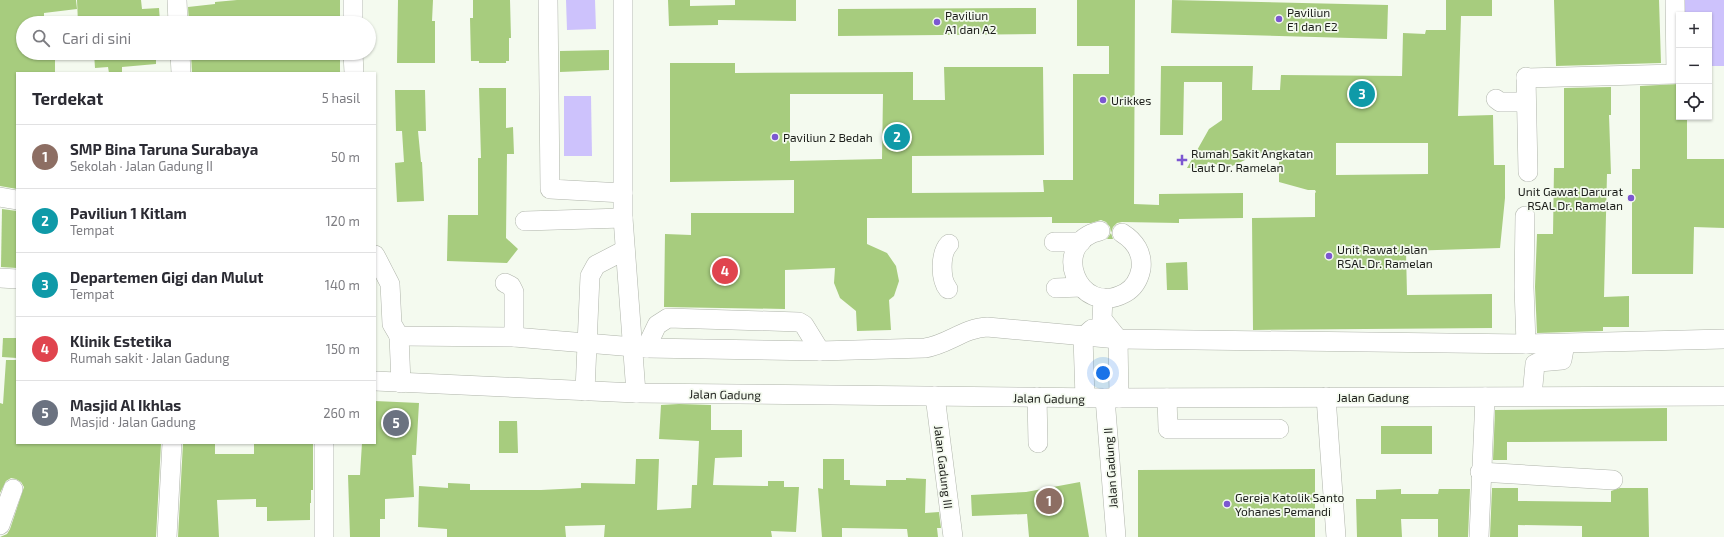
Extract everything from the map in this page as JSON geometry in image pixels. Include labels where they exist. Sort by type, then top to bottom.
[{"type":"street","points":[[177,0],[178,16]]},
{"type":"street","points":[[353,0],[353,16]]},
{"type":"street","points":[[548,0],[550,189],[623,193]]},
{"type":"street","points":[[623,0],[623,218],[625,250],[639,347],[636,393]]},
{"type":"street","points":[[1528,172],[1526,78],[1676,74],[1675,0]]},
{"type":"street","points":[[180,60],[181,72]]},
{"type":"street","points":[[353,60],[354,72]]},
{"type":"street","points":[[1496,99],[1500,102],[1526,102]]},
{"type":"street","points":[[0,197],[16,200]]},
{"type":"street","points":[[1526,216],[1524,287],[1526,344]]},
{"type":"street","points":[[524,221],[623,218]]},
{"type":"street","points":[[1100,231],[1087,236],[1080,242],[1075,250],[1072,270],[1081,288],[1089,294],[1102,298],[1119,296],[1128,292],[1140,275],[1142,264],[1140,254],[1135,244],[1122,233]]},
{"type":"street","points":[[1054,242],[1080,242]]},
{"type":"street","points":[[948,289],[944,284],[943,253],[949,244]]},
{"type":"street","points":[[585,391],[590,276],[596,265],[625,250]]},
{"type":"street","points":[[376,257],[390,284],[392,324],[399,336],[401,382]]},
{"type":"street","points":[[0,278],[16,279]]},
{"type":"street","points":[[505,283],[511,286],[514,292],[514,337]]},
{"type":"street","points":[[1056,288],[1081,288]]},
{"type":"street","points":[[1102,298],[1102,320],[1118,339]]},
{"type":"street","points":[[639,347],[657,325],[668,318],[799,322],[804,325],[820,350]]},
{"type":"street","points":[[1083,337],[1102,320]]},
{"type":"street","points":[[399,336],[514,337],[639,347],[820,350],[925,348],[938,345],[978,327],[1118,339],[1526,344],[1724,339]]},
{"type":"street","points":[[1083,337],[1085,398]]},
{"type":"street","name":"Jalan Gadung II","points":[[1116,537],[1112,398],[1118,339]]},
{"type":"street","points":[[1532,396],[1535,364],[1538,362],[1562,360],[1565,344]]},
{"type":"street","name":"Jalan Gadung","points":[[376,381],[636,393],[1085,398],[1724,396]]},
{"type":"street","name":"Jalan Gadung III","points":[[935,396],[953,537]]},
{"type":"street","points":[[1037,397],[1038,443]]},
{"type":"street","points":[[1326,397],[1336,537]]},
{"type":"street","points":[[1479,537],[1480,472],[1485,397]]},
{"type":"street","points":[[1167,398],[1168,429],[1279,429]]},
{"type":"street","points":[[167,537],[172,444]]},
{"type":"street","points":[[324,444],[324,537]]},
{"type":"street","points":[[1480,472],[1613,480]]},
{"type":"street","points":[[0,524],[13,489]]},
{"type":"shaded area","points":[[566,0],[595,0],[596,29],[567,30]]},
{"type":"shaded area","points":[[1680,0],[1724,0],[1724,66],[1712,66],[1712,12],[1680,12]]},
{"type":"shaded area","points":[[564,96],[591,96],[592,156],[564,156]]},
{"type":"building","points":[[0,0],[76,0],[77,9],[44,13],[44,16],[16,16],[16,60],[55,60],[55,72],[16,72],[16,189],[0,186]]},
{"type":"building","points":[[77,0],[141,0],[142,9],[159,8],[160,16],[78,16]]},
{"type":"building","points":[[237,0],[340,0],[340,16],[189,16],[188,7],[215,4],[215,2]]},
{"type":"building","points":[[398,0],[433,0],[432,21],[435,21],[435,63],[397,63]]},
{"type":"building","points":[[473,0],[510,0],[511,38],[509,38],[509,61],[506,61],[506,63],[479,63],[479,61],[471,61],[470,18],[473,18]]},
{"type":"building","points":[[668,0],[690,0],[690,6],[735,5],[735,0],[796,0],[796,21],[718,20],[718,25],[669,26]]},
{"type":"building","points":[[1077,0],[1135,0],[1134,204],[1159,205],[1159,194],[1243,193],[1243,218],[1179,219],[1179,223],[1122,222],[1117,223],[1113,227],[1111,233],[1110,227],[1106,222],[1101,220],[1091,223],[1052,223],[1052,217],[867,218],[867,244],[887,253],[896,266],[899,281],[894,296],[889,300],[891,330],[857,331],[856,311],[840,298],[834,283],[835,268],[785,270],[785,309],[664,307],[665,234],[691,235],[691,213],[794,213],[794,180],[670,182],[670,63],[735,63],[735,73],[913,72],[913,100],[945,100],[944,67],[1043,67],[1044,155],[912,156],[912,193],[1044,192],[1043,180],[1073,180],[1073,74],[1109,74],[1109,46],[1077,46]],"holes":[[[790,94],[883,94],[882,159],[790,161]]]},
{"type":"building","name":"Paviliun E1 dan E2","points":[[1172,0],[1388,5],[1387,39],[1171,33]]},
{"type":"building","points":[[1446,0],[1492,0],[1492,16],[1461,16],[1458,116],[1493,115],[1494,165],[1505,165],[1505,198],[1500,248],[1406,251],[1407,295],[1492,294],[1492,328],[1253,330],[1252,218],[1315,217],[1316,192],[1315,190],[1308,190],[1279,182],[1279,154],[1250,153],[1245,160],[1232,166],[1225,167],[1208,162],[1205,168],[1187,168],[1209,129],[1222,120],[1222,82],[1184,82],[1183,135],[1160,135],[1161,66],[1253,66],[1252,90],[1280,90],[1281,75],[1402,76],[1403,33],[1425,34],[1426,30],[1446,30]],"holes":[[[1336,143],[1428,143],[1428,174],[1336,175]]]},
{"type":"building","points":[[1554,0],[1659,0],[1661,63],[1556,66]]},
{"type":"building","name":"Paviliun A1 dan A2","points":[[1036,8],[1036,34],[838,36],[838,9]]},
{"type":"building","points":[[609,50],[609,70],[560,72],[560,51]]},
{"type":"building","points":[[94,60],[156,60],[156,64],[122,67],[122,72],[109,72],[108,67],[95,68]]},
{"type":"building","points":[[191,60],[340,60],[340,72],[192,72]]},
{"type":"building","name":"Unit Gawat Darurat RSAL Dr. Ramelan","points":[[1676,84],[1676,120],[1687,120],[1687,159],[1724,159],[1724,228],[1694,227],[1693,274],[1632,274],[1632,169],[1640,169],[1640,86]]},
{"type":"building","points":[[1611,87],[1611,115],[1609,115],[1611,174],[1607,174],[1604,297],[1629,296],[1629,327],[1603,327],[1603,331],[1537,333],[1535,287],[1537,234],[1553,234],[1554,168],[1564,168],[1564,88]]},
{"type":"building","points":[[479,88],[506,88],[506,128],[513,127],[514,154],[507,154],[506,238],[518,249],[507,263],[447,261],[448,215],[478,215],[478,158],[481,158]]},
{"type":"building","points":[[395,90],[425,90],[426,131],[418,131],[422,162],[424,201],[397,202],[395,163],[404,162],[402,131],[396,131]]},
{"type":"building","points":[[2,209],[16,211],[16,268],[1,267]]},
{"type":"building","points":[[1111,233],[1113,239],[1107,239]]},
{"type":"building","points":[[1187,262],[1188,290],[1167,290],[1166,263]]},
{"type":"building","points":[[3,338],[16,338],[16,358],[2,357]]},
{"type":"building","points":[[6,360],[16,360],[16,444],[161,444],[156,537],[0,537],[7,534],[10,529],[24,487],[21,482],[11,478],[6,481],[0,493],[0,403],[3,404]]},
{"type":"building","points":[[376,401],[419,403],[416,455],[412,455],[414,497],[385,499],[385,519],[380,519],[380,537],[350,537],[348,475],[360,475],[362,444],[376,444]]},
{"type":"building","points":[[661,405],[711,405],[711,430],[742,430],[742,457],[715,458],[713,485],[768,486],[768,481],[784,481],[784,487],[799,487],[796,532],[771,531],[772,537],[604,537],[605,525],[565,526],[566,537],[447,537],[447,529],[418,527],[419,486],[448,488],[448,483],[470,484],[470,490],[541,490],[581,488],[581,483],[635,484],[636,459],[659,459],[657,510],[691,508],[692,485],[697,485],[699,441],[659,439]]},
{"type":"building","points":[[1667,408],[1667,441],[1507,442],[1507,460],[1493,460],[1495,410]]},
{"type":"building","points":[[499,421],[517,421],[518,453],[499,453]]},
{"type":"building","points":[[1381,426],[1432,426],[1432,454],[1381,454]]},
{"type":"building","points":[[183,444],[215,444],[215,454],[254,454],[254,444],[313,444],[313,490],[311,490],[310,520],[267,521],[267,507],[256,507],[256,499],[217,500],[219,537],[178,537]]},
{"type":"building","points":[[823,459],[844,459],[844,480],[850,480],[850,485],[886,486],[886,480],[906,480],[906,478],[926,479],[925,513],[939,512],[941,528],[937,528],[938,537],[908,537],[907,529],[842,528],[842,537],[822,537],[818,488],[823,489]]},
{"type":"building","name":"Gereja Katolik Santo Yohanes Pemandi","points":[[1315,469],[1315,537],[1138,537],[1138,470]]},
{"type":"building","points":[[1080,482],[1089,537],[1029,537],[1027,514],[972,516],[971,495],[1026,492]]},
{"type":"building","points":[[1492,488],[1518,488],[1518,501],[1611,502],[1611,491],[1620,488],[1648,488],[1649,537],[1582,537],[1582,526],[1518,525],[1518,537],[1490,537]]},
{"type":"building","points":[[1401,489],[1401,494],[1438,494],[1439,489],[1470,489],[1468,537],[1438,537],[1438,519],[1401,519],[1402,537],[1357,537],[1356,499],[1376,499],[1376,490]]},
{"type":"place","name":"Paviliun E1 dan E2","points":[[1279,19]]},
{"type":"place","name":"Paviliun A1 dan A2","points":[[937,22]]},
{"type":"place","name":"Departemen Gigi dan Mulut","points":[[1362,94]]},
{"type":"place","name":"Urikkes","points":[[1103,100]]},
{"type":"place","name":"Paviliun 2 Bedah","points":[[775,137]]},
{"type":"place","name":"Paviliun 1 Kitlam","points":[[897,137]]},
{"type":"place","name":"Rumah Sakit Angkatan Laut Dr. Ramelan","points":[[1182,160]]},
{"type":"place","name":"Unit Gawat Darurat RSAL Dr. Ramelan","points":[[1631,198]]},
{"type":"place","name":"Unit Rawat Jalan RSAL Dr. Ramelan","points":[[1329,256]]},
{"type":"place","name":"Klinik Estetika","points":[[725,271]]},
{"type":"place","name":"Masjid Al Ikhlas","points":[[396,423]]},
{"type":"place","name":"SMP Bina Taruna Surabaya","points":[[1049,501]]},
{"type":"place","name":"Gereja Katolik Santo Yohanes Pemandi","points":[[1227,504]]}]
